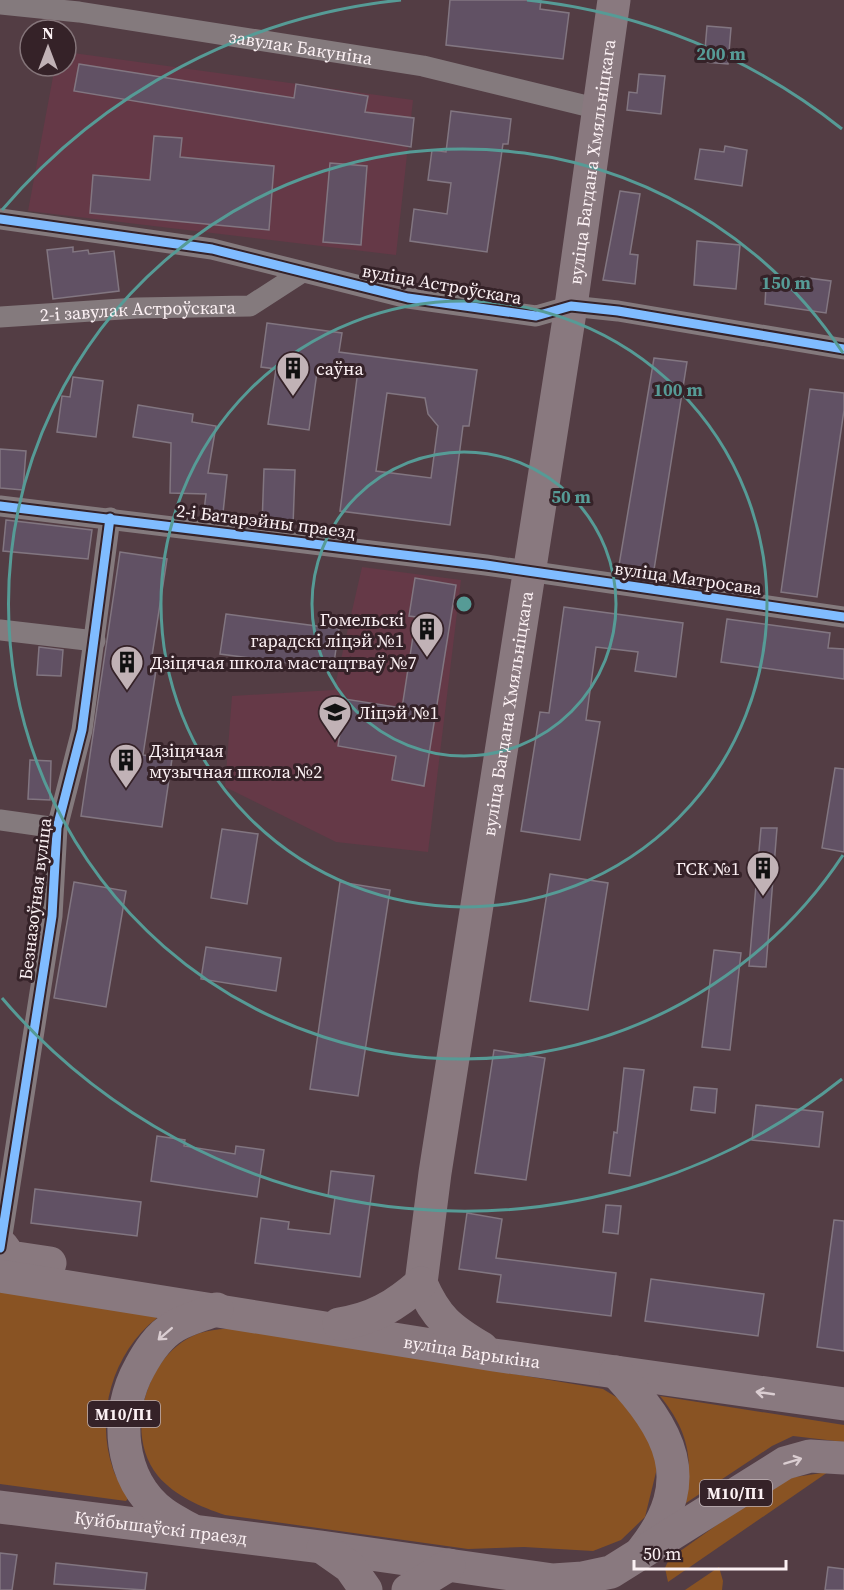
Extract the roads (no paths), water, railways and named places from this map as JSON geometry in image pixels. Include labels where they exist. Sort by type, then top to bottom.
[{"type":"main road","name":"вуліца Багдана Хмяльніцкага","points":[[421,1283],[435,1173],[571,306],[614,0]]},
{"type":"main road","name":"вуліца Барыкіна","points":[[1,1257],[102,1292],[494,1355],[844,1404]]},
{"type":"main road","points":[[323,1327],[361,1321],[384,1312],[398,1304],[421,1283],[431,1307],[444,1323],[494,1355]]},
{"type":"main road","name":"М10/П1","points":[[197,1533],[162,1512],[146,1495],[133,1473],[124,1447],[123,1423],[125,1401],[152,1346],[174,1326],[217,1309]]},
{"type":"main road","name":"М10/П1","points":[[616,1372],[642,1400],[660,1426],[671,1452],[673,1482],[667,1507],[656,1534],[637,1558]]},
{"type":"main road","name":"М10/П1","points":[[321,1547],[553,1580],[583,1578],[611,1572],[637,1558],[784,1463],[810,1456],[844,1458]]},
{"type":"main road","name":"Куйбышаўскі праезд","points":[[0,1507],[321,1547]]},
{"type":"main road","points":[[321,1547],[350,1567],[366,1590]]},
{"type":"main road","points":[[408,1590],[449,1565]]},
{"type":"street","name":"завулак Бакуніна","points":[[0,4],[79,12],[423,66],[599,109]]},
{"type":"street","name":"вуліца Астроўскага","points":[[0,219],[212,249],[408,298],[536,316],[571,306],[629,313],[844,350]]},
{"type":"street","name":"2-і завулак Астроўскага","points":[[0,317],[137,308],[250,306],[301,273]]},
{"type":"street","name":"2-і Батарэйны праезд","points":[[0,506],[528,572]]},
{"type":"street","name":"Безназоўная вуліца","points":[[1,1257],[52,916],[57,828],[82,730],[110,518]]},
{"type":"street","name":"вуліца Матросава","points":[[528,572],[844,617]]},
{"type":"street","points":[[0,630],[95,641]]},
{"type":"street","points":[[0,820],[57,828]]},
{"type":"place","name":"саўна","points":[[293,397]]},
{"type":"place","name":"Гомельскі гарадскі ліцэй №1","points":[[427,658]]},
{"type":"place","name":"Дзіцячая школа мастацтваў №7","points":[[127,691]]},
{"type":"place","name":"Ліцэй №1","points":[[335,741]]},
{"type":"place","name":"Дзіцячая музычная школа №2","points":[[126,789]]},
{"type":"place","name":"ГСК №1","points":[[763,897]]}]
